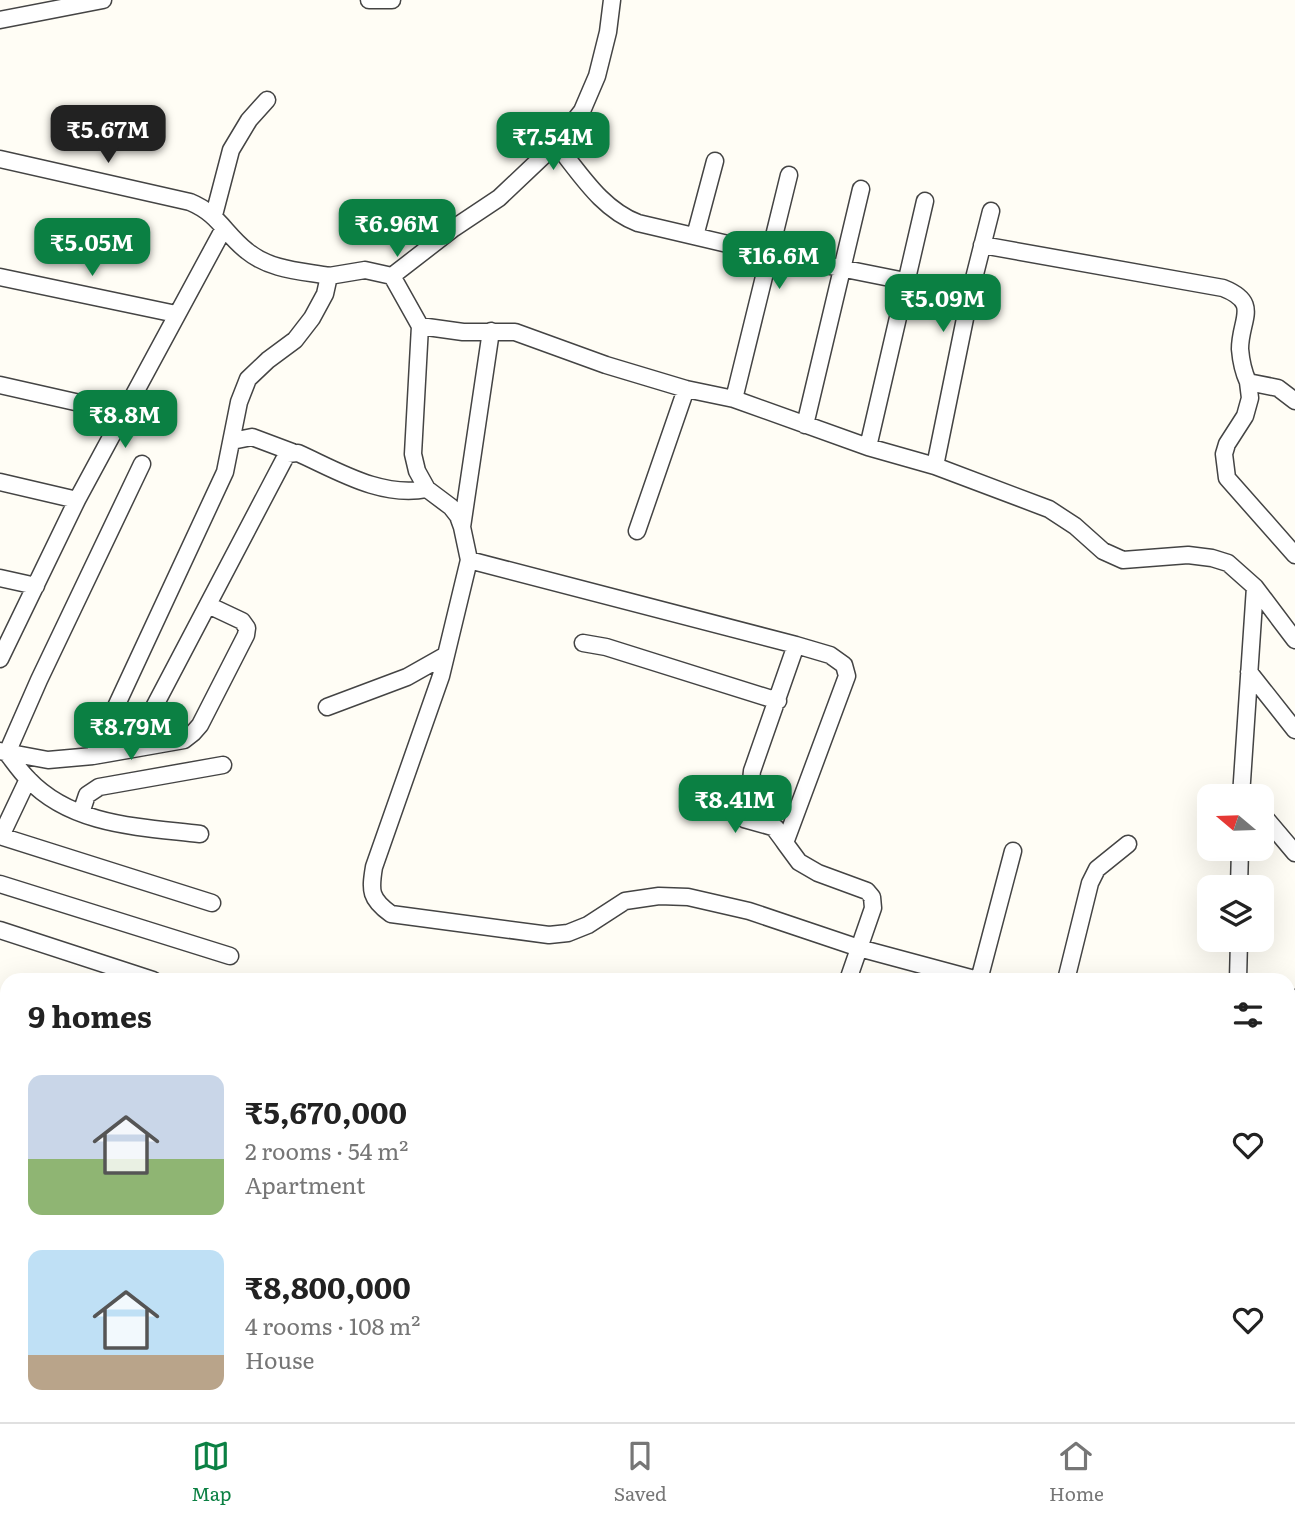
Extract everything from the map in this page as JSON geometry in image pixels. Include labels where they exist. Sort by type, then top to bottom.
[{"type":"street","points":[[0,20],[103,0]]},
{"type":"street","points":[[369,0],[392,0]]},
{"type":"street","points":[[392,276],[499,198],[556,144],[582,111],[597,76],[608,32],[612,0]]},
{"type":"street","points":[[0,659],[76,500],[176,314],[219,221],[231,150],[249,120],[267,100]]},
{"type":"street","points":[[556,144],[606,204],[620,216],[638,223],[842,270],[970,294]]},
{"type":"street","points":[[0,159],[190,202],[219,221],[246,251],[274,266],[329,276],[365,270],[392,276],[420,326],[412,454],[426,489],[451,507],[462,527],[469,560],[441,676],[374,867],[371,887],[377,904],[391,914],[549,935],[568,933],[588,925],[625,901],[659,896],[688,897],[749,911],[942,973]]},
{"type":"street","points":[[695,236],[715,161]]},
{"type":"street","points":[[734,399],[789,175]]},
{"type":"street","points":[[805,425],[861,189]]},
{"type":"street","points":[[868,447],[925,201]]},
{"type":"street","points":[[935,466],[990,211]]},
{"type":"street","points":[[982,244],[1223,288],[1238,294],[1244,303],[1246,314],[1240,346],[1250,398],[1245,416],[1227,444],[1224,454],[1227,478],[1295,555]]},
{"type":"street","points":[[93,756],[225,472],[239,402],[248,379],[268,359],[295,340],[312,318],[325,294],[329,276]]},
{"type":"street","points":[[0,277],[176,314]]},
{"type":"street","points":[[420,326],[463,332],[514,332],[606,365],[686,389],[734,399],[868,447],[935,466],[1049,509],[1075,526],[1103,551],[1123,560],[1188,555],[1228,563],[1255,587],[1295,640]]},
{"type":"street","points":[[462,527],[491,331]]},
{"type":"street","points":[[1248,382],[1278,388],[1295,401]]},
{"type":"street","points":[[0,385],[124,413]]},
{"type":"street","points":[[637,531],[686,389]]},
{"type":"street","points":[[232,441],[252,437],[366,483],[393,491],[413,492],[426,489]]},
{"type":"street","points":[[132,749],[284,458],[292,452]]},
{"type":"street","points":[[4,752],[142,464]]},
{"type":"street","points":[[0,482],[76,500]]},
{"type":"street","points":[[469,560],[796,645],[839,659],[847,676],[785,843]]},
{"type":"street","points":[[0,578],[36,586]]},
{"type":"street","points":[[1243,784],[1255,587]]},
{"type":"street","points":[[4,752],[48,760],[93,756],[184,740],[193,733],[205,714],[246,635],[247,628],[242,621],[208,605]]},
{"type":"street","points":[[583,643],[606,647],[778,701]]},
{"type":"street","points":[[796,645],[752,771],[750,785],[755,800],[799,862],[818,873],[867,891],[872,897],[873,908],[850,973]]},
{"type":"street","points":[[327,707],[407,677],[446,655]]},
{"type":"street","points":[[1249,672],[1295,730]]},
{"type":"street","points":[[4,752],[28,779],[65,806],[81,813],[110,822],[200,834]]},
{"type":"street","points":[[81,813],[87,795],[99,787],[223,765]]},
{"type":"street","points":[[28,779],[1,836],[212,903]]},
{"type":"street","points":[[775,828],[792,822]]},
{"type":"street","points":[[1274,828],[1295,853]]},
{"type":"street","points":[[1068,973],[1090,883],[1097,869],[1128,844]]},
{"type":"street","points":[[980,973],[1013,851]]},
{"type":"street","points":[[0,884],[230,956]]},
{"type":"street","points":[[0,930],[132,973]]},
{"type":"street","points":[[1238,973],[1239,952]]}]
